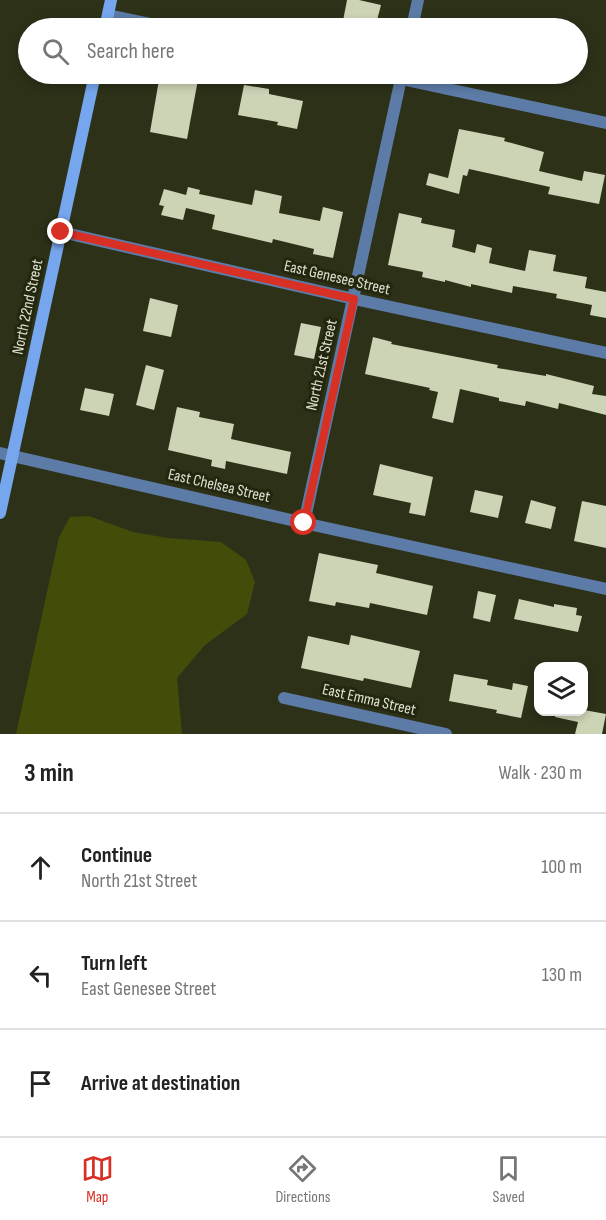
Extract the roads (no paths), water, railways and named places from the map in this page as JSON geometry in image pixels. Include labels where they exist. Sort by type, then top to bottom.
[{"type":"main road","points":[[107,18],[111,0]]},
{"type":"main road","name":"North 22nd Street","points":[[0,513],[6,455],[61,232],[93,84]]},
{"type":"street","points":[[414,18],[418,0]]},
{"type":"street","points":[[108,15],[122,18]]},
{"type":"street","name":"North 21st Street","points":[[304,523],[399,84]]},
{"type":"street","points":[[436,84],[606,123]]},
{"type":"street","name":"East Genesee Street","points":[[61,232],[354,299],[606,353]]},
{"type":"street","name":"East Chelsea Street","points":[[6,455],[606,589]]},
{"type":"street","name":"East Emma Street","points":[[284,698],[414,731],[446,734]]}]
